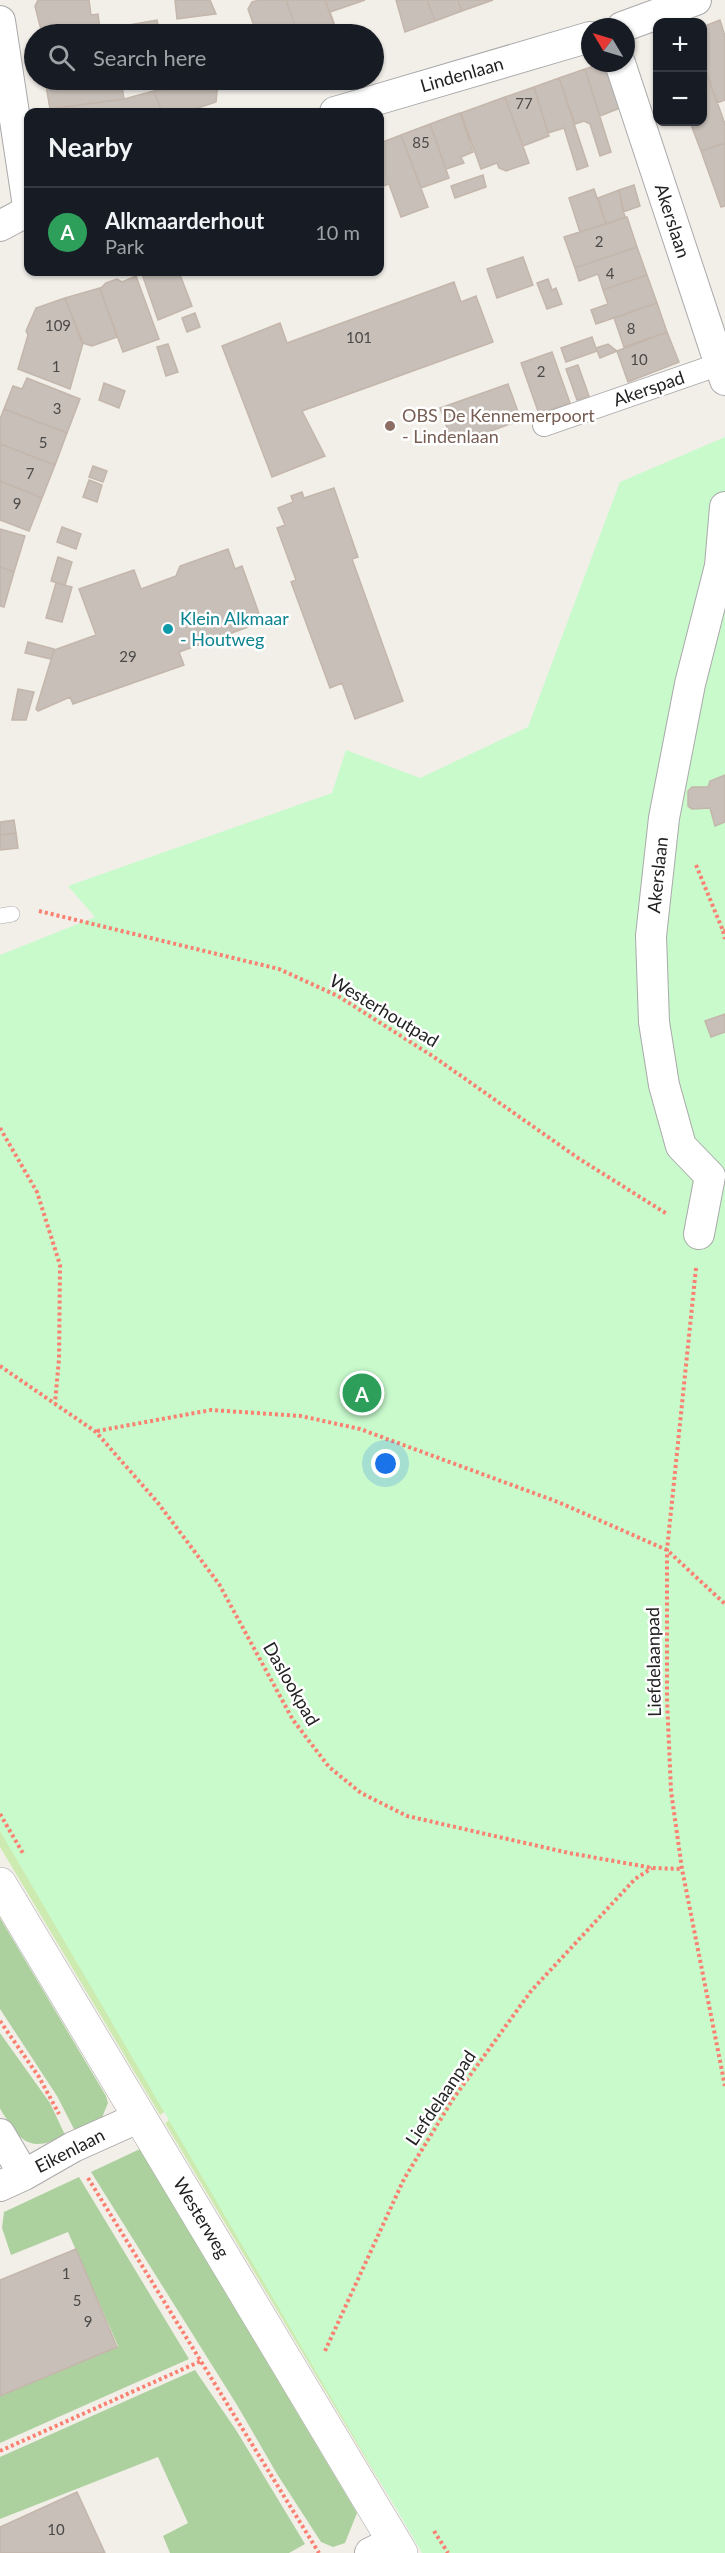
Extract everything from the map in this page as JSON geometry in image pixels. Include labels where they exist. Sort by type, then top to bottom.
[{"type":"street","points":[[635,22],[696,0]]},
{"type":"street","points":[[0,21],[24,180]]},
{"type":"street","name":"Lindenlaan","points":[[349,108],[581,40]]},
{"type":"street","name":"Akerslaan","points":[[623,72],[722,372]]},
{"type":"street","points":[[0,226],[24,214]]},
{"type":"street","name":"Akerspad","points":[[544,425],[722,372]]},
{"type":"street","name":"Akerslaan","points":[[699,1234],[710,1176],[681,1146],[664,1085],[654,1022],[651,936],[664,818],[690,684],[720,566],[725,507]]},
{"type":"street","name":"Westerweg","points":[[0,1884],[140,2117],[388,2549]]},
{"type":"street","name":"Eikenlaan","points":[[12,2180],[73,2147],[140,2117]]},
{"type":"street","points":[[0,2134],[12,2180]]},
{"type":"path","points":[[664,818],[683,829],[724,931],[725,939]]},
{"type":"path","name":"Westerhoutpad","points":[[6,915],[32,909],[279,969],[338,996],[434,1057],[578,1158],[699,1234]]},
{"type":"path","points":[[0,1128],[37,1192],[60,1265],[59,1359],[55,1403]]},
{"type":"path","name":"Liefdelaanpad","points":[[699,1234],[667,1550],[667,1699],[671,1791],[682,1869],[725,2086]]},
{"type":"path","name":"Daslookpad","points":[[0,1366],[96,1432],[158,1503],[219,1584],[293,1720],[329,1767],[361,1793],[407,1816],[569,1854],[653,1868],[682,1869]]},
{"type":"path","points":[[96,1432],[211,1410],[301,1416],[360,1429],[558,1502],[667,1550],[725,1604]]},
{"type":"path","name":"Liefdelaanpad","points":[[326,2351],[404,2179],[453,2099],[531,1991],[635,1880],[653,1868]]},
{"type":"path","points":[[0,2021],[39,2077],[66,2127],[86,2175],[320,2553]]},
{"type":"path","points":[[0,2451],[201,2361]]},
{"type":"green space","points":[[725,437],[725,2553],[422,2553],[0,1831],[0,955],[95,917],[68,886],[332,793],[346,750],[420,778],[528,727],[620,482]]},
{"type":"green space","points":[[0,1824],[170,2108],[160,2115],[0,1847]]},
{"type":"green space","points":[[0,1918],[106,2096],[108,2103],[101,2120],[75,2131],[57,2096],[0,2009]]},
{"type":"green space","points":[[0,2033],[50,2103],[65,2135],[41,2144],[28,2142],[16,2132],[3,2114],[0,2108]]},
{"type":"green space","points":[[175,2116],[390,2499],[165,2123]]},
{"type":"green space","points":[[140,2149],[357,2513],[345,2543],[333,2547],[321,2542],[91,2172]]},
{"type":"green space","points":[[79,2177],[189,2359],[0,2443],[0,2395],[118,2346],[68,2232],[11,2255],[2,2228],[4,2212]]},
{"type":"green space","points":[[195,2370],[236,2430],[305,2544],[289,2553],[170,2553],[163,2536],[188,2523],[158,2457],[0,2519],[0,2457]]},
{"type":"building","points":[[38,0],[89,0],[91,15],[98,14],[99,24],[40,24],[35,6]]},
{"type":"building","points":[[175,0],[210,0],[216,14],[177,19]]},
{"type":"building","points":[[286,0],[294,24],[253,24],[248,9],[252,2]]},
{"type":"building","points":[[286,0],[325,0],[333,24],[294,24]]},
{"type":"building","points":[[325,0],[365,0],[330,12],[334,24]]},
{"type":"building","points":[[396,0],[427,0],[435,21],[405,32]]},
{"type":"building","points":[[427,0],[458,0],[462,11],[435,21]]},
{"type":"building","points":[[458,0],[493,0],[462,11]]},
{"type":"building","points":[[157,20],[158,24],[134,24]]},
{"type":"building","points":[[720,20],[725,36],[725,100],[717,103],[707,74],[707,25]]},
{"type":"building","points":[[581,70],[586,72],[611,152],[600,156],[590,124],[584,121],[575,124],[559,78]]},
{"type":"building","points":[[586,72],[611,72],[620,108],[600,116]]},
{"type":"building","points":[[707,74],[725,124],[725,143],[701,151],[692,126],[707,126]]},
{"type":"building","points":[[559,78],[588,166],[577,170],[564,128],[548,133],[534,87]]},
{"type":"building","points":[[534,87],[549,136],[523,146],[505,97]]},
{"type":"building","points":[[47,90],[123,90],[124,99],[50,108]]},
{"type":"building","points":[[217,90],[216,102],[198,108],[160,108],[154,91]]},
{"type":"building","points":[[154,91],[160,108],[57,108],[124,99]]},
{"type":"building","points":[[505,97],[529,163],[506,171],[499,168],[497,163],[481,169],[461,113]]},
{"type":"building","points":[[460,113],[473,152],[461,157],[464,163],[446,169],[430,124]]},
{"type":"building","points":[[430,124],[449,178],[421,188],[401,135]]},
{"type":"building","points":[[401,135],[428,207],[401,217],[389,184],[384,186],[384,141]]},
{"type":"building","points":[[725,143],[725,206],[721,207],[701,151]]},
{"type":"building","points":[[483,175],[486,187],[455,198],[451,186]]},
{"type":"building","points":[[634,185],[640,206],[623,212],[619,190]]},
{"type":"building","points":[[594,189],[606,224],[580,232],[569,198]]},
{"type":"building","points":[[619,190],[625,217],[606,224],[598,198]]},
{"type":"building","points":[[627,217],[637,247],[575,268],[564,237]]},
{"type":"building","points":[[637,247],[647,275],[603,290],[598,274],[579,281],[575,268]]},
{"type":"building","points":[[523,257],[533,285],[497,298],[487,269]]},
{"type":"building","points":[[647,275],[657,303],[596,324],[591,310],[608,304],[603,290]]},
{"type":"building","points":[[136,276],[159,339],[123,352],[100,289],[106,283],[117,279],[122,282]]},
{"type":"building","points":[[143,276],[181,276],[192,306],[158,320]]},
{"type":"building","points":[[548,279],[552,290],[556,288],[562,304],[547,309],[537,283]]},
{"type":"building","points":[[454,282],[461,302],[476,296],[493,342],[302,411],[325,456],[272,477],[222,346],[280,323],[287,343]]},
{"type":"building","points":[[100,288],[117,337],[92,346],[82,343],[65,298]]},
{"type":"building","points":[[65,298],[83,343],[70,389],[18,369],[28,335],[26,331],[36,308]]},
{"type":"building","points":[[657,303],[667,332],[624,347],[614,318]]},
{"type":"building","points":[[195,313],[200,327],[187,332],[182,318]]},
{"type":"building","points":[[667,332],[679,362],[628,382],[617,351]]},
{"type":"building","points":[[592,337],[597,351],[566,362],[561,348]]},
{"type":"building","points":[[168,344],[178,372],[166,376],[157,347]]},
{"type":"building","points":[[608,344],[617,351],[600,358],[596,348]]},
{"type":"building","points":[[552,352],[570,403],[539,414],[521,363]]},
{"type":"building","points":[[578,365],[589,396],[577,400],[566,369]]},
{"type":"building","points":[[27,378],[80,399],[67,433],[4,409],[13,386],[22,389]]},
{"type":"building","points":[[104,383],[125,391],[119,408],[99,400]]},
{"type":"building","points":[[508,384],[521,420],[453,445],[440,408]]},
{"type":"building","points":[[4,409],[67,433],[55,465],[0,444],[0,419]]},
{"type":"building","points":[[0,444],[55,465],[42,498],[0,481]]},
{"type":"building","points":[[93,466],[107,471],[103,482],[89,477]]},
{"type":"building","points":[[89,480],[102,485],[97,502],[83,497]]},
{"type":"building","points":[[0,481],[42,498],[29,531],[0,520]]},
{"type":"building","points":[[334,488],[358,557],[352,559],[403,701],[355,719],[342,683],[330,688],[291,582],[296,580],[277,528],[285,525],[278,508],[293,502],[291,496],[302,492],[304,498]]},
{"type":"building","points":[[62,527],[81,534],[76,549],[57,542]]},
{"type":"building","points":[[0,529],[25,536],[14,572],[0,567]]},
{"type":"building","name":"Klein Alkmaar - Houtweg","points":[[228,549],[235,569],[242,566],[262,622],[179,652],[184,665],[73,704],[70,697],[38,711],[36,709],[54,650],[96,635],[79,589],[134,570],[141,589],[176,576],[180,566]]},
{"type":"building","points":[[58,557],[72,562],[65,585],[51,581]]},
{"type":"building","points":[[0,567],[14,572],[4,607],[0,606]]},
{"type":"building","points":[[56,583],[72,587],[62,622],[46,618]]},
{"type":"building","points":[[28,642],[54,649],[51,659],[25,653]]},
{"type":"building","points":[[18,689],[34,692],[26,720],[12,720]]},
{"type":"building","points":[[725,775],[725,822],[715,826],[710,808],[692,809],[688,806],[688,791],[692,787],[708,787],[710,781]]},
{"type":"building","points":[[14,820],[16,833],[0,835],[0,822]]},
{"type":"building","points":[[16,833],[18,848],[0,850],[0,835]]},
{"type":"building","points":[[725,1014],[725,1032],[711,1037],[705,1021]]},
{"type":"building","points":[[76,2249],[117,2347],[0,2396],[0,2280]]},
{"type":"building","points":[[77,2492],[105,2553],[0,2553],[0,2527]]},
{"type":"place","name":"OBS De Kennemerpoort - Lindenlaan","points":[[390,426]]},
{"type":"place","name":"Klein Alkmaar - Houtweg","points":[[168,629]]},
{"type":"place","name":"Alkmaarderhout","points":[[362,1393]]}]
